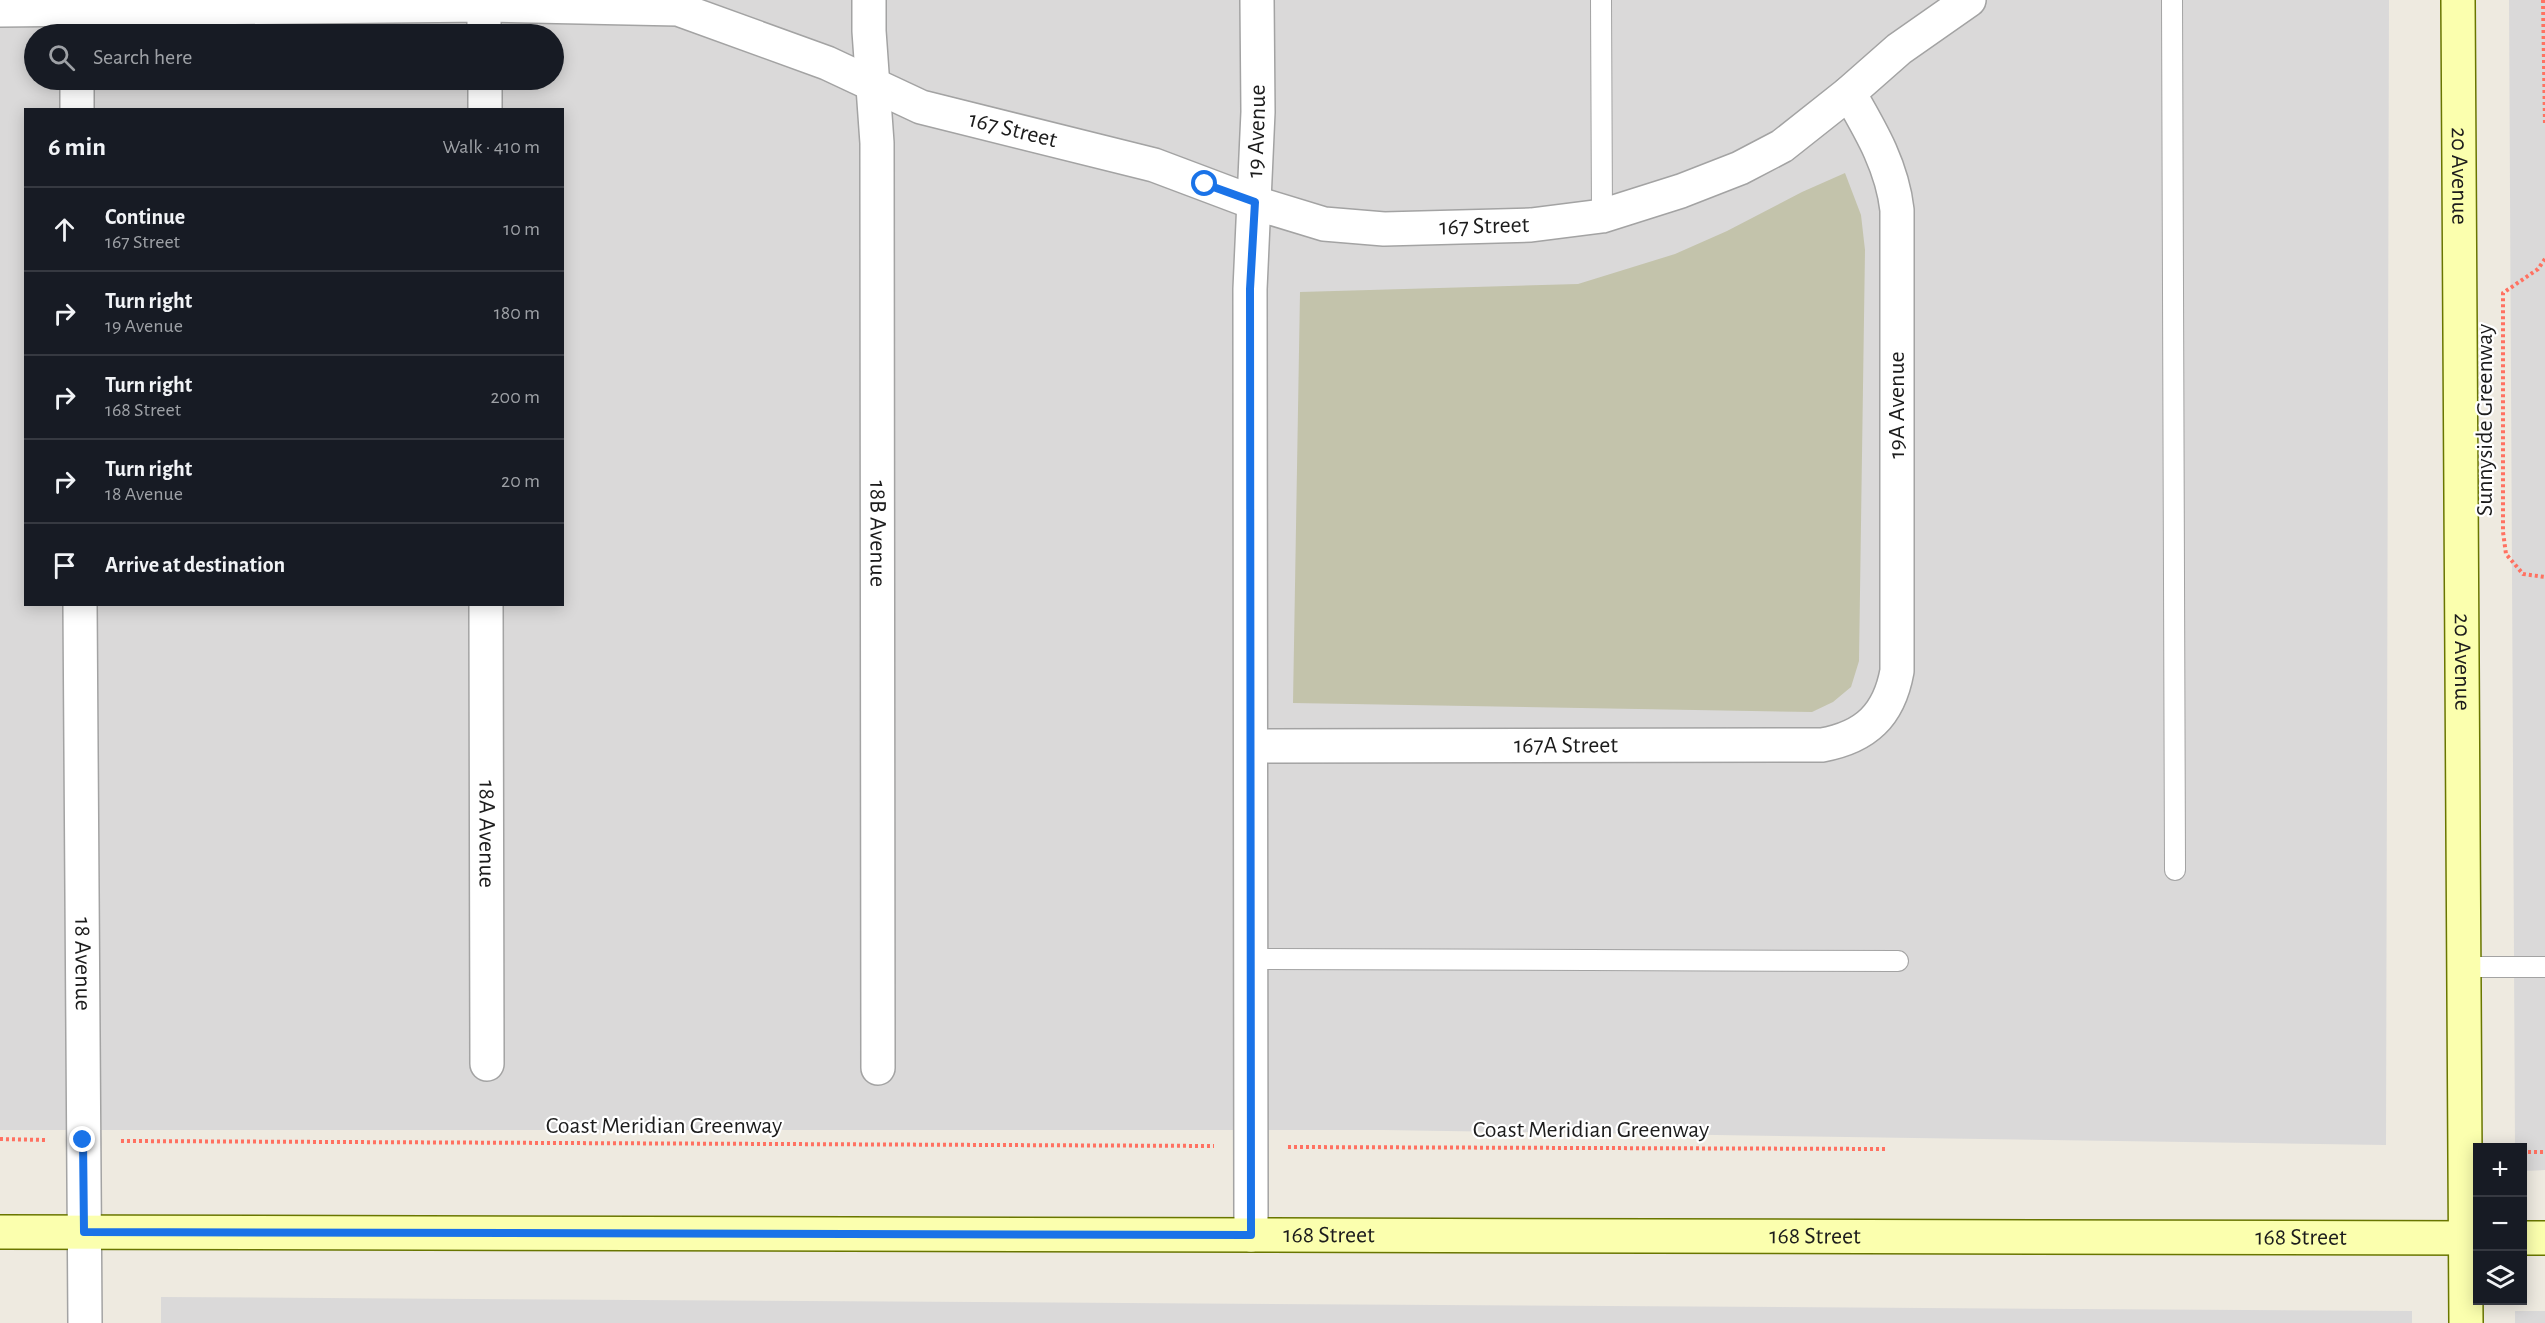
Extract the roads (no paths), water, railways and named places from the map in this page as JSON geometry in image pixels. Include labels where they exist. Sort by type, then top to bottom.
[{"type":"main road","name":"20 Avenue","points":[[2458,0],[2465,967],[2471,1238],[2466,1323]]},
{"type":"main road","name":"168 Street","points":[[0,1232],[2471,1238]]},
{"type":"main road","points":[[2527,1238],[2545,1238]]},
{"type":"street","name":"18B Avenue","points":[[869,0],[877,143],[878,1068]]},
{"type":"street","name":"19 Avenue","points":[[1251,1235],[1250,289],[1258,112],[1257,0]]},
{"type":"street","name":"167 Street","points":[[0,10],[77,14],[484,13],[678,9],[827,63],[921,107],[1155,165],[1255,202],[1324,224],[1384,229],[1531,225],[1602,216],[1681,191],[1740,168],[1782,146],[1849,93],[1899,49],[1969,0]]},
{"type":"street","points":[[77,90],[77,108]]},
{"type":"street","points":[[485,90],[485,108]]},
{"type":"street","name":"19A Avenue","points":[[1849,93],[1880,150],[1895,188],[1897,210],[1897,671],[1889,699],[1874,722]]},
{"type":"street","name":"18 Avenue","points":[[80,606],[85,1323]]},
{"type":"street","name":"18A Avenue","points":[[486,606],[487,1064]]},
{"type":"street","name":"167A Street","points":[[1251,746],[1822,745],[1850,739],[1874,722]]},
{"type":"lane","points":[[1601,0],[1602,216]]},
{"type":"lane","points":[[2172,0],[2175,870]]},
{"type":"lane","points":[[1251,959],[1898,961]]},
{"type":"lane","points":[[2465,967],[2545,967]]}]
